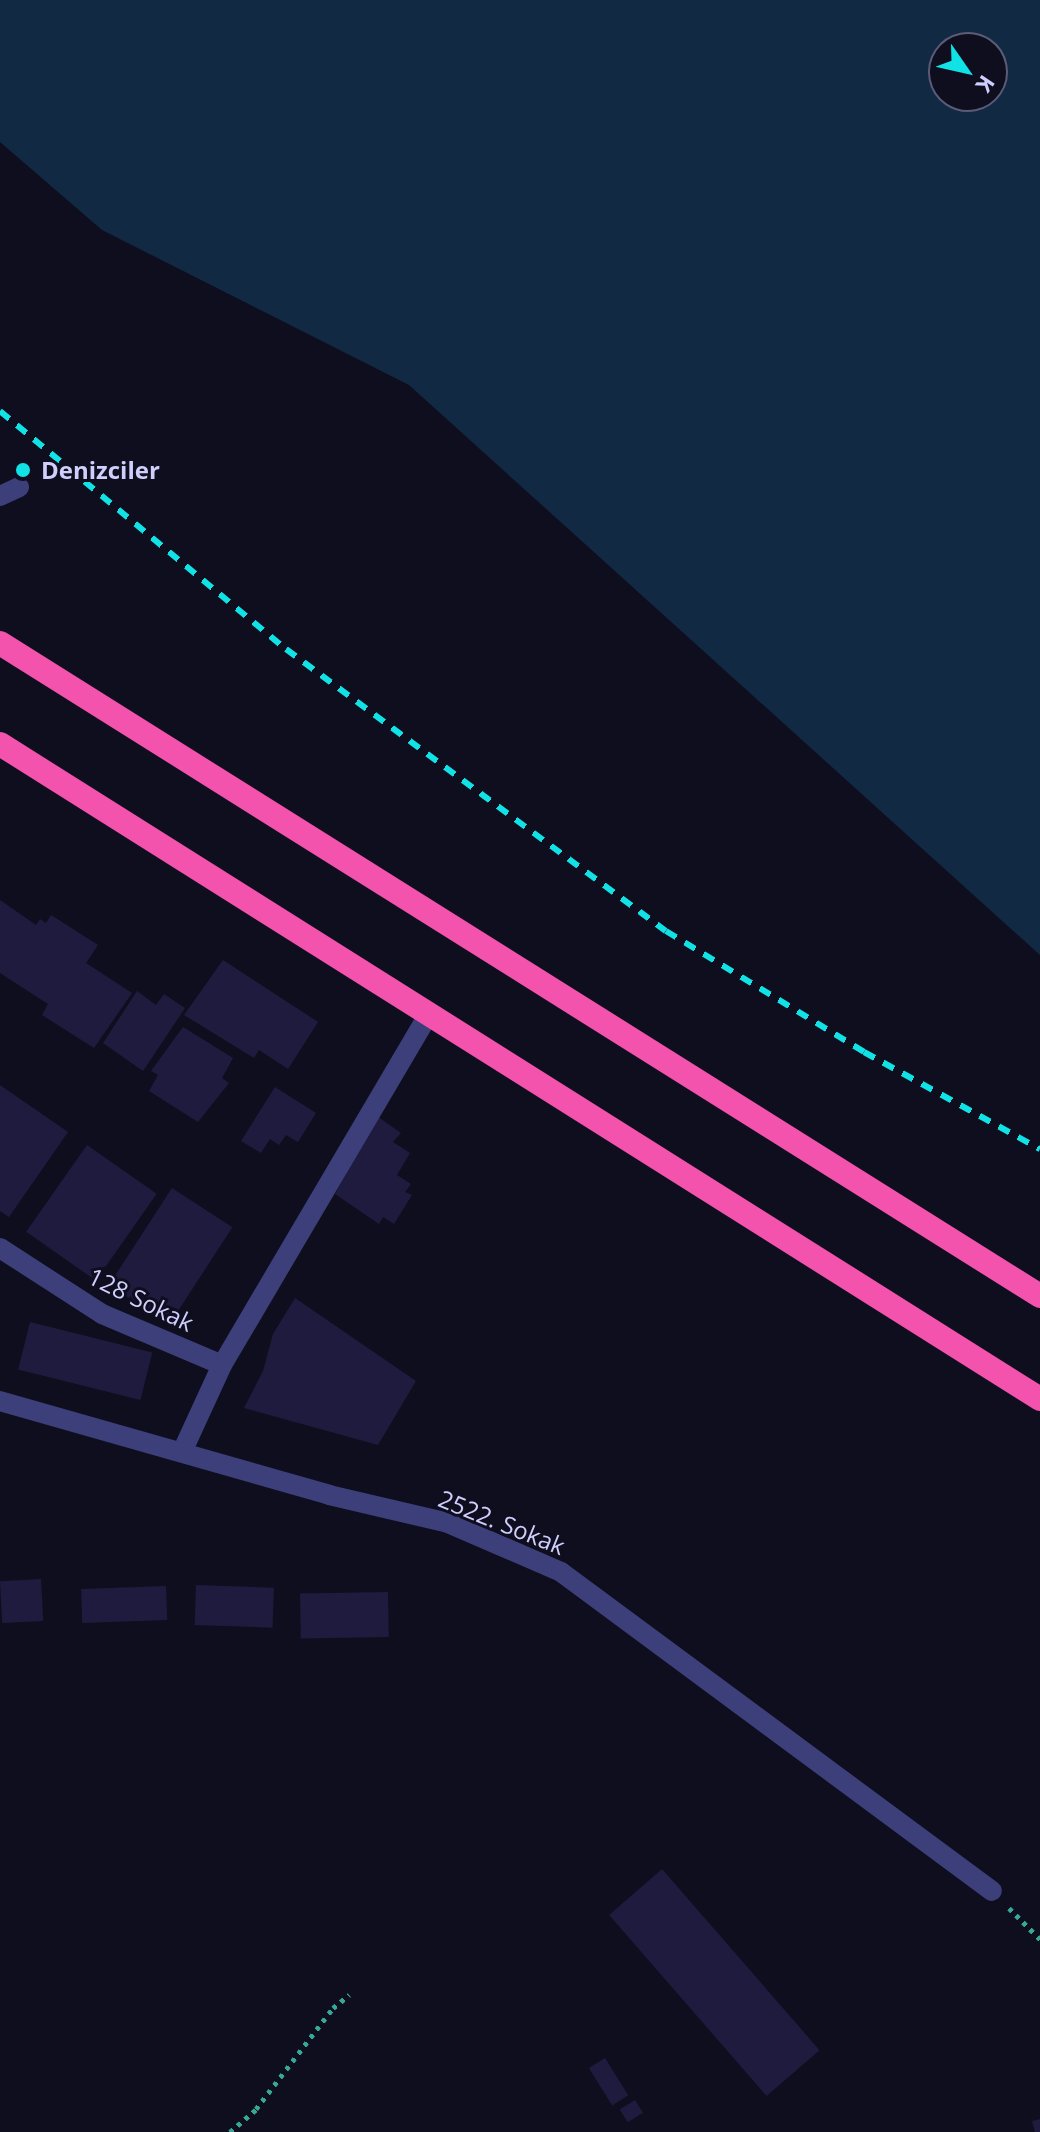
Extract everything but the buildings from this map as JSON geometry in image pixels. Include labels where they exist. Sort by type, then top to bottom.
[{"type":"highway","points":[[0,643],[1040,1296]]},
{"type":"highway","points":[[0,744],[1040,1399]]},
{"type":"street","points":[[182,1452],[222,1365],[429,1014]]},
{"type":"street","name":"128 Sokak","points":[[0,1248],[102,1314],[222,1365]]},
{"type":"street","name":"2522. Sokak","points":[[0,1401],[448,1523],[561,1572],[992,1891]]},
{"type":"path","points":[[992,1891],[1040,1939]]},
{"type":"path","points":[[230,2132],[256,2109],[333,2008],[349,1995]]},
{"type":"water","points":[[0,0],[1040,0],[1040,955],[409,385],[102,230],[0,142]]},
{"type":"railway","points":[[0,411],[286,649],[666,931],[864,1052],[1040,1149]]},
{"type":"place","name":"Denizciler","points":[[23,470]]}]
